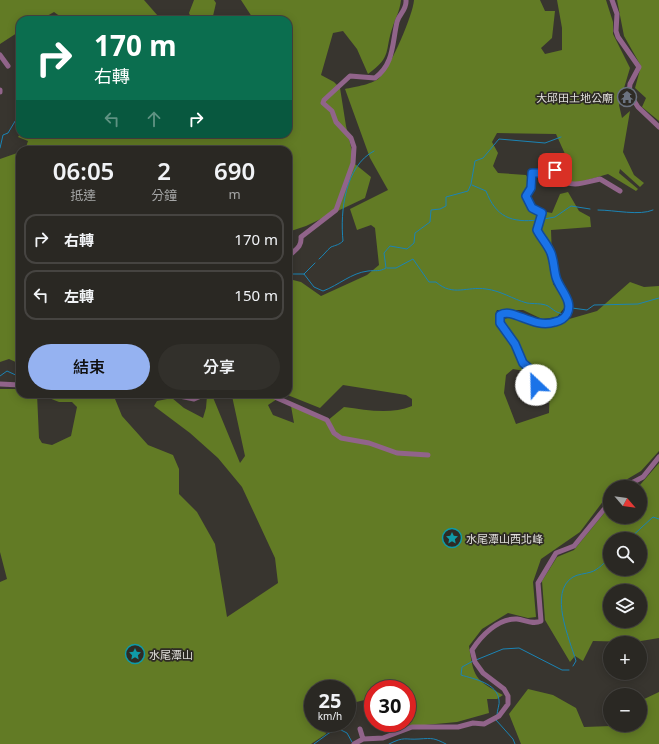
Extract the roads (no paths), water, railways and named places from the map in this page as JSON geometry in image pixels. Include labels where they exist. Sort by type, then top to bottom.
[{"type":"street","points":[[292,254],[298,249],[302,242],[301,237],[336,210],[353,163],[354,147],[350,138],[336,122],[332,111],[323,103],[324,100],[350,76],[375,78],[381,73],[392,53],[397,21],[406,6],[406,0]]},
{"type":"street","points":[[612,0],[617,14],[616,31],[618,37],[639,67],[630,84],[629,93],[638,107],[659,127]]},
{"type":"street","points":[[0,55],[8,66]]},
{"type":"street","points":[[536,385],[530,369],[523,363],[515,344],[500,323],[500,315],[504,312],[512,313],[536,324],[548,324],[563,319],[567,313],[567,300],[556,279],[551,253],[537,230],[542,213],[532,208],[527,202],[526,196],[531,188],[532,173],[540,173],[551,169],[555,170],[560,178],[575,185],[600,179],[620,191]]},
{"type":"street","points":[[0,384],[16,385]]},
{"type":"street","points":[[277,398],[328,420],[334,433],[341,438],[370,444],[397,453],[428,454]]},
{"type":"street","points":[[637,480],[643,477],[659,457]]},
{"type":"street","points":[[354,744],[363,739],[383,738],[412,727],[458,727],[473,723],[484,724],[497,718],[508,704],[508,696],[504,689],[483,673],[475,660],[472,650],[476,643],[498,623],[516,619],[537,623],[542,622],[538,582],[556,553],[574,546],[603,511]]},
{"type":"street","points":[[360,729],[363,739]]},
{"type":"waterway","points":[[0,148],[3,135],[8,133],[16,120]]},
{"type":"waterway","points":[[292,274],[304,274],[314,287],[323,291],[356,274],[386,268],[384,253],[390,246],[407,249],[414,243],[415,233],[430,222],[431,210],[440,209],[446,206],[446,197],[468,191],[471,184],[475,161],[483,158],[499,139],[545,143],[561,137]]},
{"type":"waterway","points":[[319,259],[331,247],[343,241],[342,216],[346,190],[356,167],[364,158],[374,151]]},
{"type":"waterway","points":[[472,185],[486,191],[495,207],[506,216],[512,219],[528,221],[538,220]]},
{"type":"waterway","points":[[544,219],[555,217],[571,206],[590,209]]},
{"type":"waterway","points":[[598,210],[634,213],[653,210]]},
{"type":"waterway","points":[[387,268],[396,268],[413,259],[429,282],[436,282],[448,289],[460,290],[479,288],[492,290],[527,303],[546,305],[557,312],[564,314]]},
{"type":"waterway","points":[[304,274],[315,263]]},
{"type":"waterway","points":[[569,312],[572,308],[587,310],[594,305],[638,304],[659,298]]},
{"type":"waterway","points":[[0,376],[7,371],[16,375]]},
{"type":"waterway","points":[[637,532],[653,517],[659,519]]},
{"type":"waterway","points":[[573,666],[576,661],[563,617],[561,605],[562,594],[566,584],[573,577],[594,571],[603,564]]},
{"type":"waterway","points":[[476,660],[503,649],[519,648],[562,670],[569,670]]},
{"type":"waterway","points":[[473,661],[462,667],[461,675],[478,680],[494,689],[499,702],[497,715]]},
{"type":"waterway","points":[[496,720],[513,739],[515,744]]},
{"type":"waterway","points":[[314,744],[329,733],[339,729],[347,733],[352,742]]},
{"type":"waterway","points":[[389,744],[402,739],[433,739],[446,744]]},
{"type":"place","name":"大邱田土地公廟","points":[[627,97]]},
{"type":"place","name":"水尾潭山西北峰","points":[[452,538]]},
{"type":"place","name":"水尾潭山","points":[[135,654]]}]
